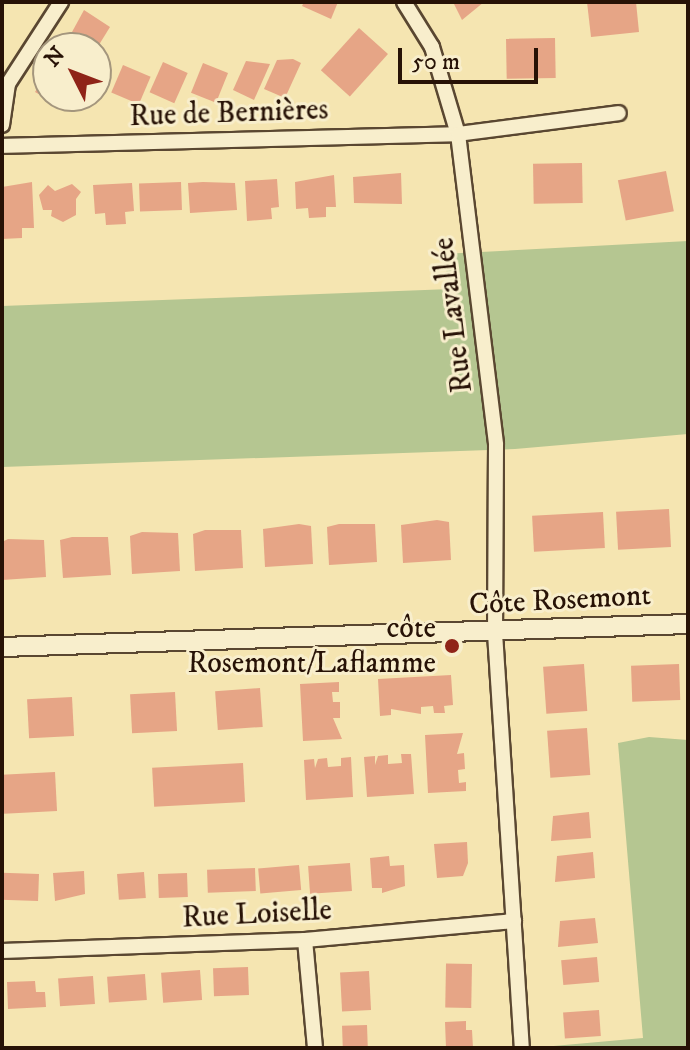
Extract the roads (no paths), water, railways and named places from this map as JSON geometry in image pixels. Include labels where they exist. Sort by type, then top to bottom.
[{"type":"street","points":[[2,125],[8,84],[61,2]]},
{"type":"street","name":"Rue Lavallée","points":[[404,2],[432,47],[458,134],[496,445],[495,633],[522,1048]]},
{"type":"street","name":"Rue de Bernières","points":[[2,146],[458,134],[619,113]]},
{"type":"street","name":"Côte Rosemont","points":[[2,647],[495,633],[688,624]]},
{"type":"street","name":"Rue Loiselle","points":[[2,951],[305,940],[514,921]]},
{"type":"street","points":[[305,940],[315,1048]]},
{"type":"place","name":"côte Rosemont/Laflamme","points":[[452,646]]}]
